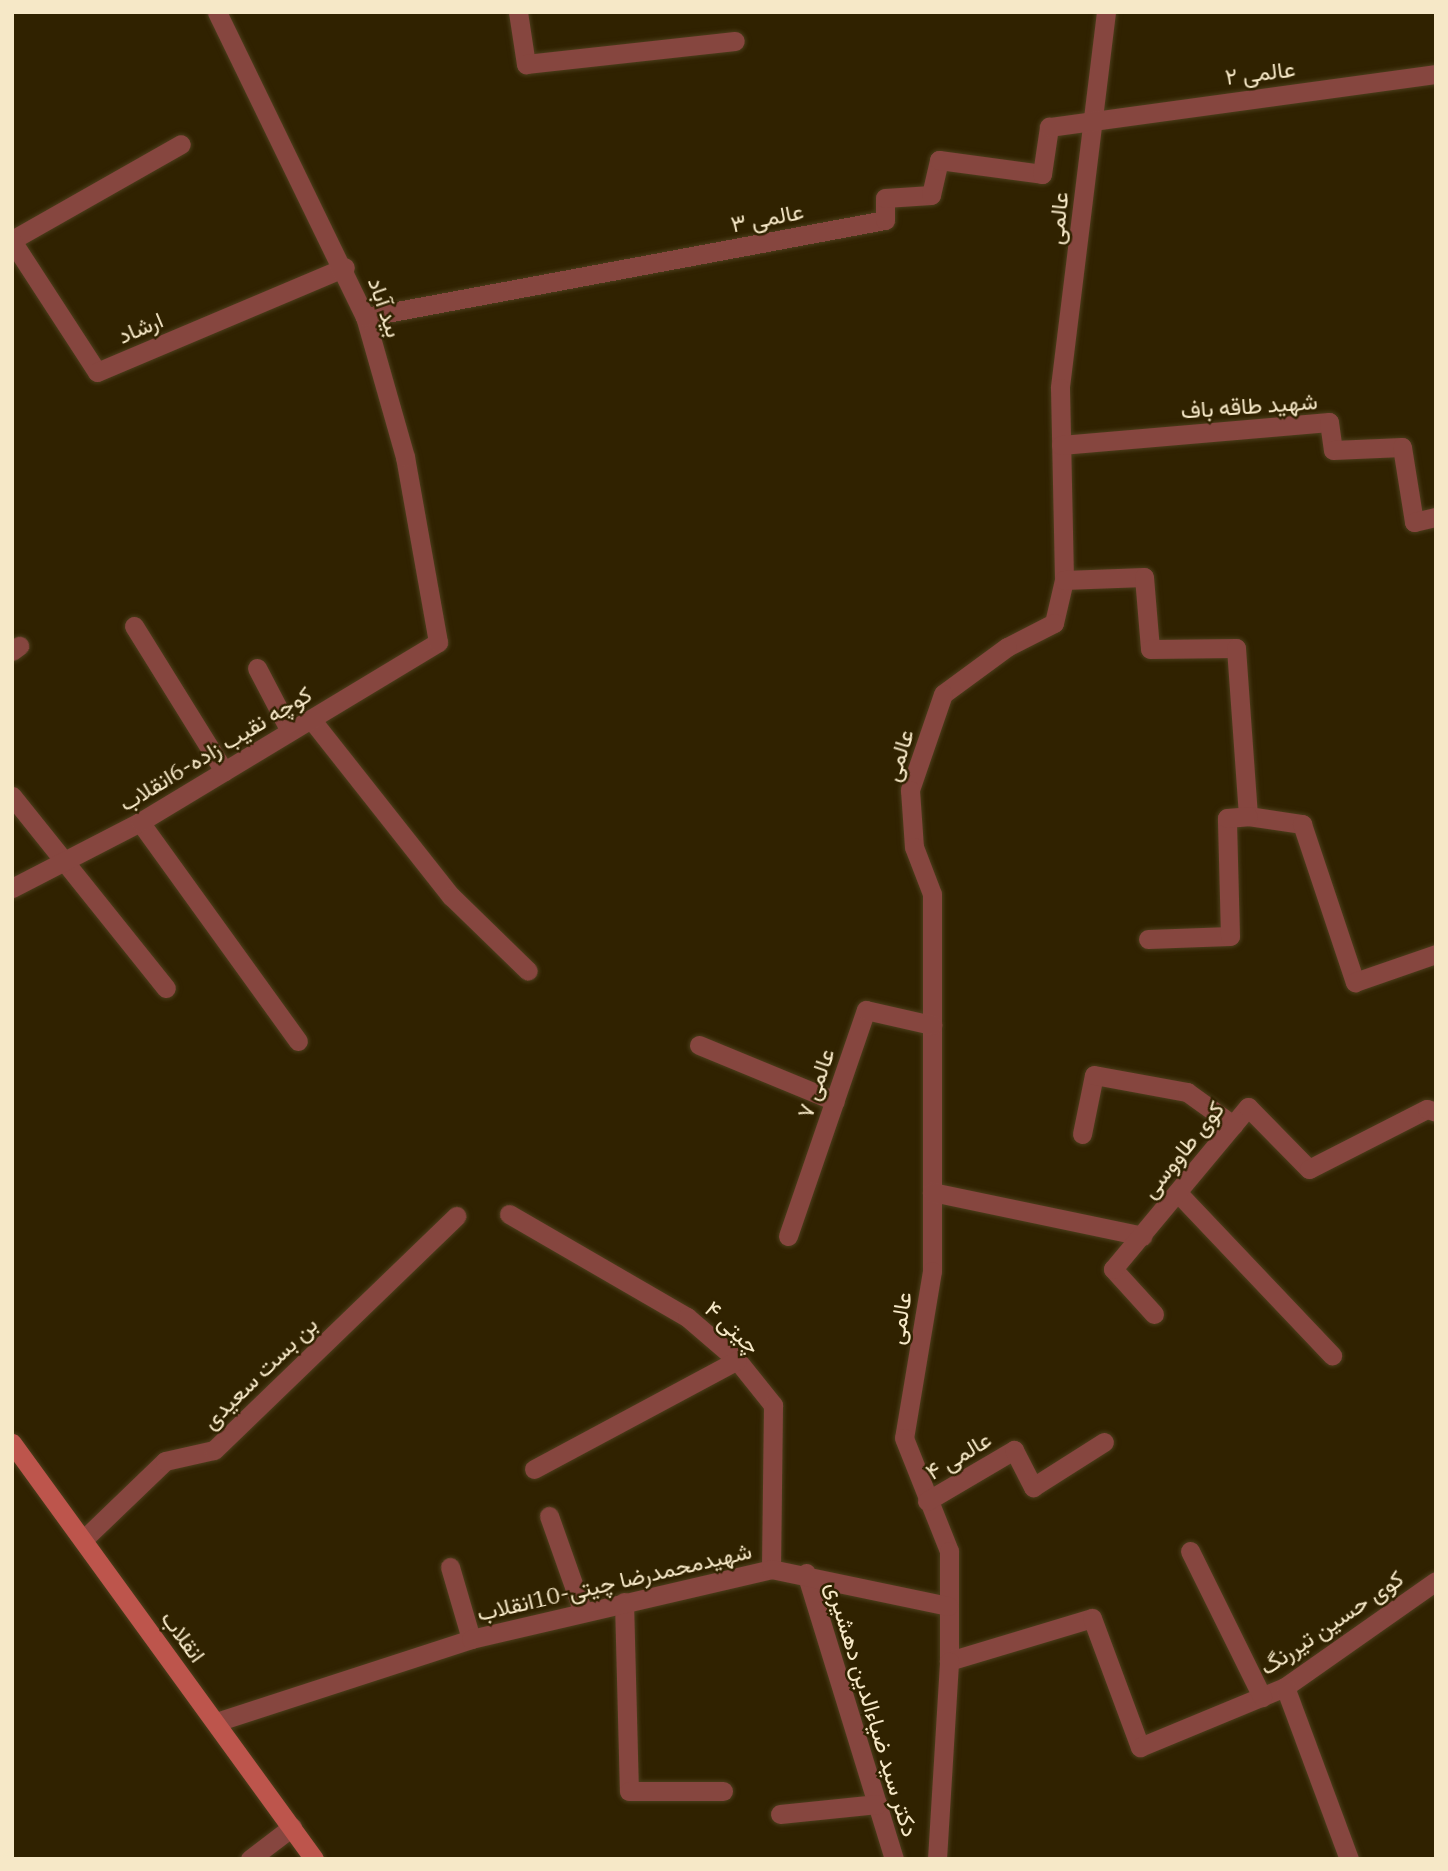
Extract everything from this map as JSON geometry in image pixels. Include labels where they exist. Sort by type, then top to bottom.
[{"type":"main road","name":"انقلاب","points":[[12,1443],[314,1859]]},
{"type":"street","name":"بید آباد","points":[[217,12],[345,267],[365,317],[405,457],[438,642]]},
{"type":"street","points":[[518,12],[526,64],[735,41]]},
{"type":"street","name":"عالمی","points":[[948,1606],[949,1551],[904,1438],[932,1271],[932,894],[914,848],[910,790],[943,694],[1007,647],[1054,623],[1064,580],[1060,388],[1106,12]]},
{"type":"street","name":"عالمی ۲","points":[[1091,119],[1436,74]]},
{"type":"street","name":"عالمی ۳","points":[[365,317],[885,220],[885,198],[931,195],[939,160],[1042,174],[1049,127],[1091,119]]},
{"type":"street","points":[[12,241],[181,144]]},
{"type":"street","name":"ارشاد","points":[[12,241],[97,372],[345,267]]},
{"type":"street","name":"شهید طاقه باف","points":[[1061,445],[1329,422],[1333,450],[1402,447],[1413,522],[1436,517]]},
{"type":"street","points":[[1064,580],[1144,578],[1150,649],[1236,648],[1248,816]]},
{"type":"street","points":[[134,626],[225,771]]},
{"type":"street","name":"کوچه نقیب زاده-6انقلاب","points":[[12,888],[139,822],[438,642]]},
{"type":"street","points":[[257,668],[290,731]]},
{"type":"street","points":[[311,719],[451,896],[528,971]]},
{"type":"street","points":[[12,796],[166,988]]},
{"type":"street","points":[[1148,939],[1230,936],[1227,818],[1248,816],[1302,824],[1355,982],[1436,954]]},
{"type":"street","points":[[139,822],[298,1041]]},
{"type":"street","name":"عالمی ۷","points":[[788,1236],[866,1010],[932,1026]]},
{"type":"street","points":[[699,1045],[835,1101]]},
{"type":"street","points":[[1082,1134],[1094,1075],[1187,1091],[1233,1125]]},
{"type":"street","name":"کوی طاووسی","points":[[1154,1314],[1113,1269],[1248,1107],[1308,1170],[1427,1109],[1436,1112]]},
{"type":"street","points":[[932,1192],[1142,1236]]},
{"type":"street","points":[[1178,1193],[1332,1354]]},
{"type":"street","name":"چیتی ۴","points":[[509,1214],[687,1317],[737,1360],[773,1405],[771,1569]]},
{"type":"street","name":"بن بست سعیدی","points":[[84,1539],[166,1461],[214,1450],[456,1216]]},
{"type":"street","points":[[534,1469],[737,1360]]},
{"type":"street","name":"عالمی ۴","points":[[927,1501],[1014,1450],[1033,1487],[1104,1442]]},
{"type":"street","points":[[549,1516],[582,1609]]},
{"type":"street","points":[[1190,1550],[1262,1697]]},
{"type":"street","points":[[450,1567],[471,1639]]},
{"type":"street","name":"شهیدمحمدرضا چیتی-10انقلاب","points":[[216,1722],[471,1639],[582,1609],[771,1569],[806,1573],[948,1606]]},
{"type":"street","name":"دکتر سید ضیاءالدین دهشیری","points":[[806,1573],[894,1859]]},
{"type":"street","name":"کوی حسین تیررنگ","points":[[949,1661],[1092,1618],[1140,1747],[1285,1687],[1436,1581]]},
{"type":"street","points":[[624,1602],[629,1791],[723,1791]]},
{"type":"street","points":[[937,1859],[949,1661],[948,1606]]},
{"type":"street","points":[[1285,1687],[1349,1859]]},
{"type":"street","points":[[780,1814],[877,1804]]},
{"type":"street","points":[[250,1859],[292,1828]]}]
